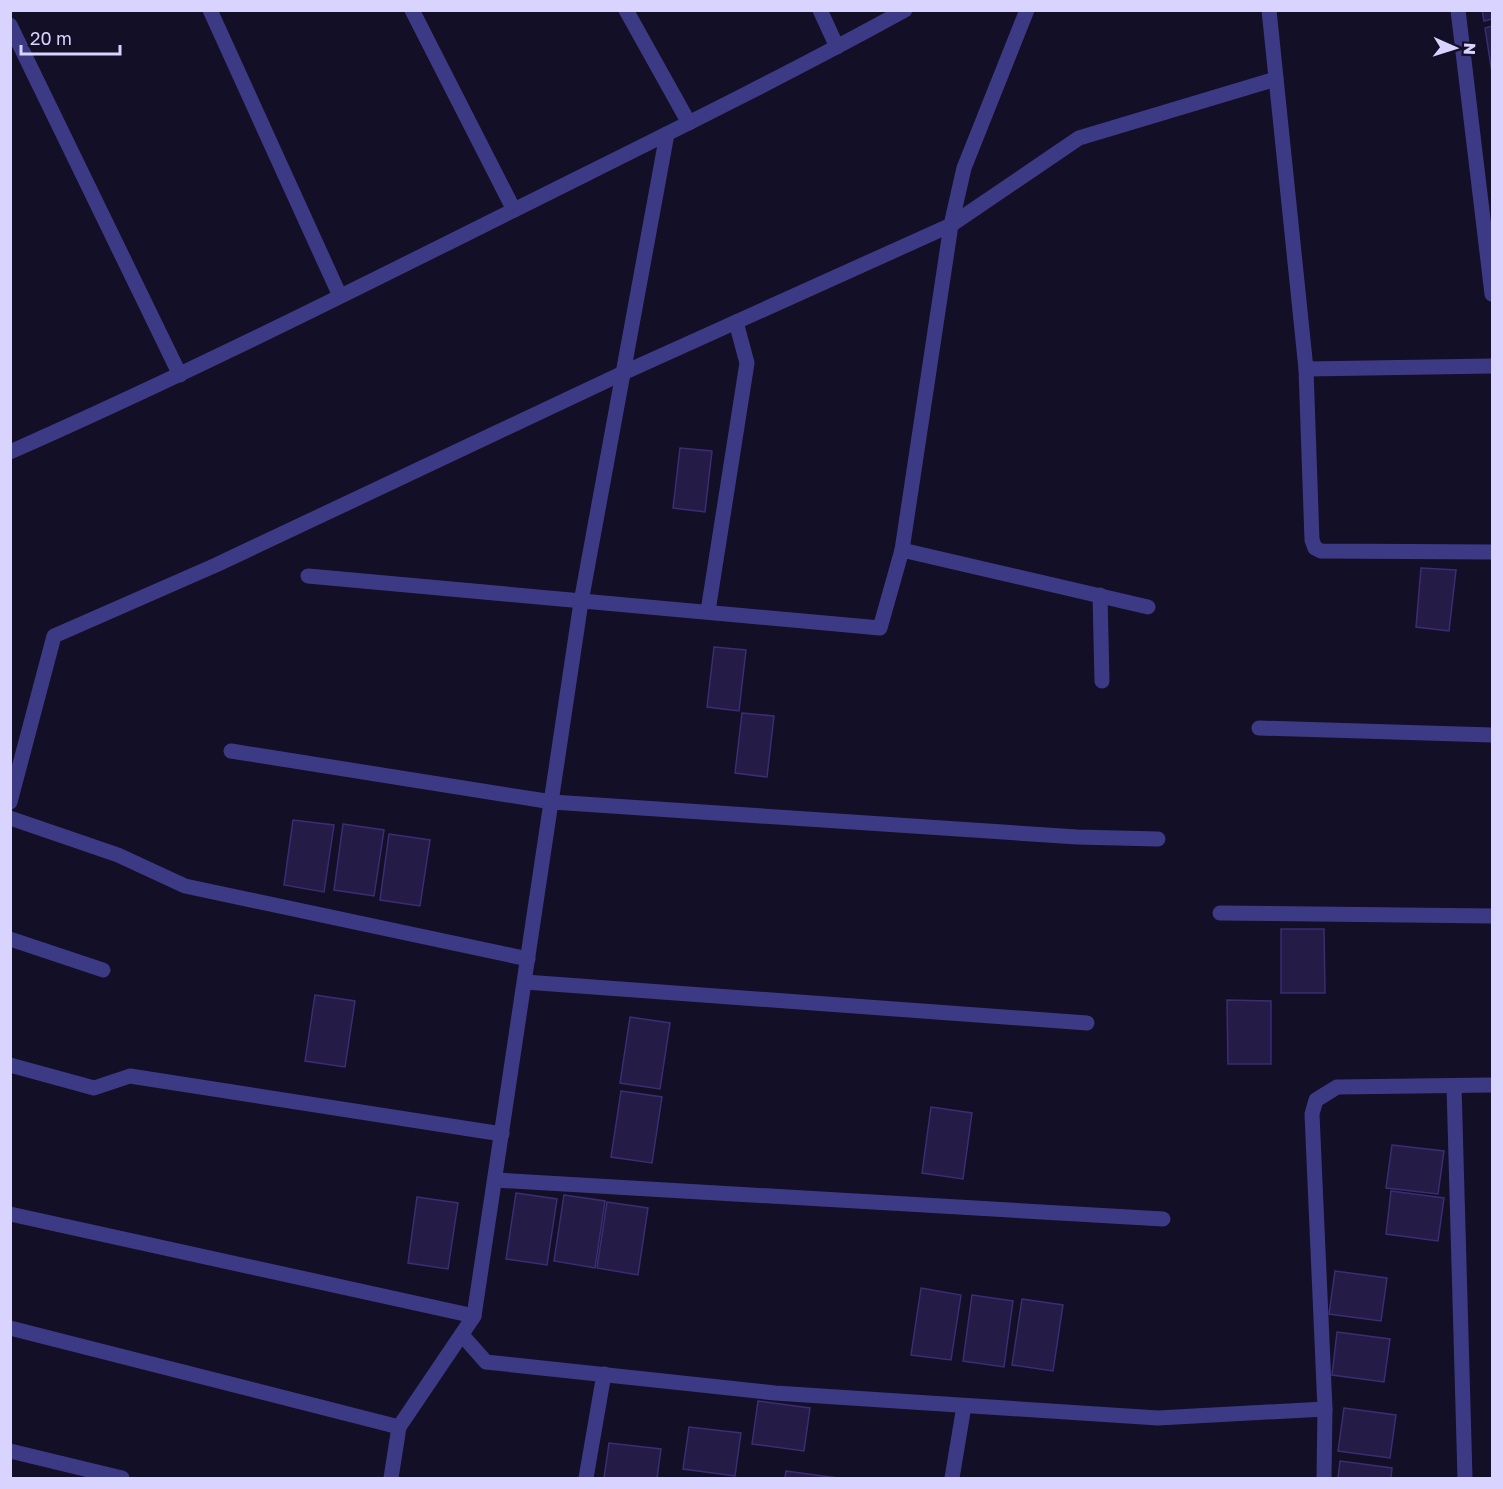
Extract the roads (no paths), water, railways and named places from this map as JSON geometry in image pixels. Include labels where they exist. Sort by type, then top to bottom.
[{"type":"street","points":[[210,10],[340,296]]},
{"type":"street","points":[[412,10],[514,210]]},
{"type":"street","points":[[626,10],[689,123]]},
{"type":"street","points":[[820,10],[837,47]]},
{"type":"street","points":[[12,448],[180,375],[689,123],[905,10]]},
{"type":"street","points":[[308,576],[880,628],[903,550],[951,225],[964,168],[1027,10]]},
{"type":"street","points":[[1269,10],[1306,369],[1312,540],[1315,548],[1321,551],[1492,552]]},
{"type":"street","points":[[1458,10],[1492,294]]},
{"type":"street","points":[[10,25],[180,375]]},
{"type":"street","points":[[10,802],[54,636],[216,565],[623,373],[951,225],[1079,138],[1276,80]]},
{"type":"street","points":[[391,1479],[399,1427],[474,1316],[581,602],[667,134]]},
{"type":"street","points":[[708,611],[747,363],[736,322]]},
{"type":"street","points":[[1306,369],[1492,366]]},
{"type":"street","points":[[903,550],[1148,607]]},
{"type":"street","points":[[1100,595],[1102,681]]},
{"type":"street","points":[[1259,728],[1492,735]]},
{"type":"street","points":[[231,751],[552,802],[1077,837],[1158,839]]},
{"type":"street","points":[[10,818],[118,855],[185,886],[528,959]]},
{"type":"street","points":[[1220,913],[1492,916]]},
{"type":"street","points":[[10,939],[103,970]]},
{"type":"street","points":[[525,982],[1087,1023]]},
{"type":"street","points":[[10,1065],[94,1088],[130,1076],[502,1134]]},
{"type":"street","points":[[1324,1479],[1325,1409],[1312,1114],[1316,1100],[1337,1087],[1492,1084]]},
{"type":"street","points":[[1454,1086],[1465,1479]]},
{"type":"street","points":[[495,1180],[1163,1219]]},
{"type":"street","points":[[10,1214],[474,1316]]},
{"type":"street","points":[[10,1328],[399,1427]]},
{"type":"street","points":[[462,1335],[486,1362],[775,1393],[1158,1418],[1325,1409]]},
{"type":"street","points":[[586,1479],[604,1374]]},
{"type":"street","points":[[952,1479],[964,1406]]},
{"type":"street","points":[[10,1451],[122,1479]]}]
